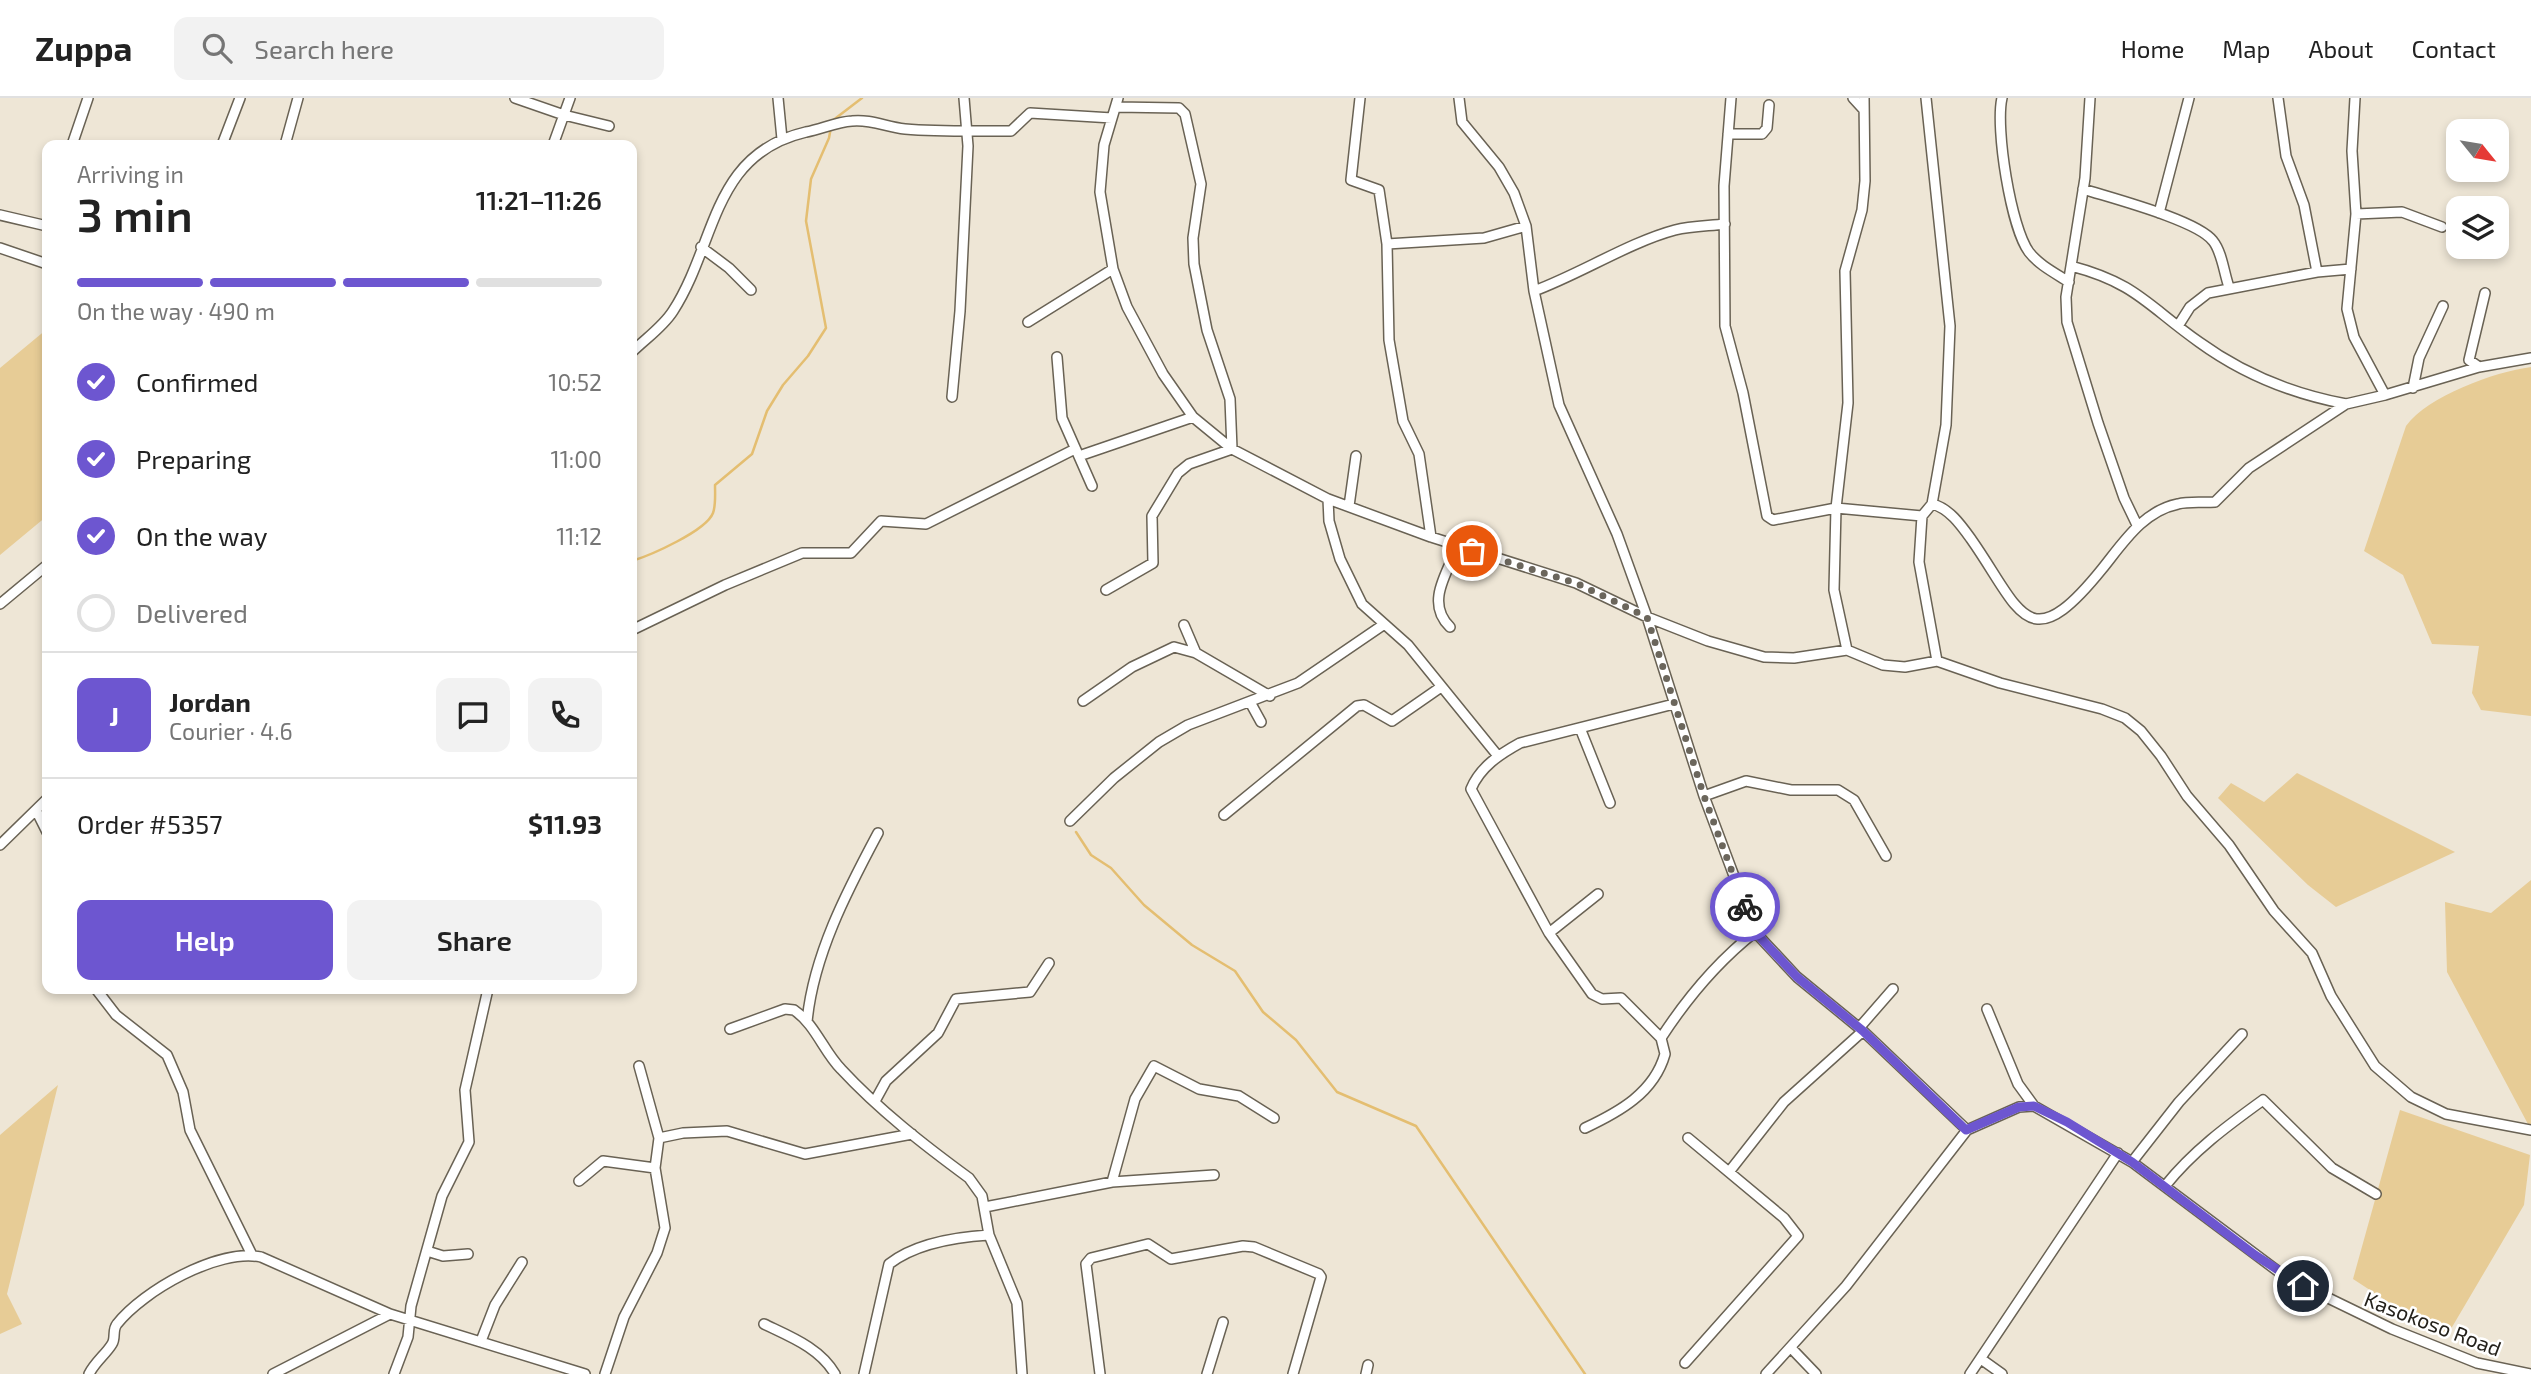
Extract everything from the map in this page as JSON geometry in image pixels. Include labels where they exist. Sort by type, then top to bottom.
[{"type":"street","points":[[74,140],[88,98]]},
{"type":"street","points":[[224,140],[240,98]]},
{"type":"street","points":[[286,140],[298,98]]},
{"type":"street","points":[[515,98],[564,115],[609,126]]},
{"type":"street","points":[[555,140],[570,98]]},
{"type":"street","points":[[778,98],[782,139]]},
{"type":"street","points":[[951,397],[960,311],[968,146],[964,98]]},
{"type":"street","points":[[1360,98],[1351,180],[1379,190],[1387,244],[1393,363],[1403,421],[1419,454],[1431,537]]},
{"type":"street","points":[[1459,98],[1462,122],[1508,179],[1526,226],[1534,291],[1559,405],[1617,534],[1647,617],[1704,796],[1755,932],[1797,977],[1861,1029],[1966,1130]]},
{"type":"street","points":[[1731,98],[1724,186],[1725,326],[1745,404],[1767,516],[1773,520],[1836,508],[1922,516]]},
{"type":"street","points":[[1853,98],[1864,110]]},
{"type":"street","points":[[1847,650],[1834,590],[1836,508],[1849,403],[1845,271],[1864,200],[1864,98]]},
{"type":"street","points":[[1926,98],[1947,291],[1950,348],[1946,425],[1932,504],[1922,516],[1920,574],[1936,642],[1937,661]]},
{"type":"street","points":[[2002,98],[1999,129],[2017,223],[2024,245],[2039,262],[2068,282]]},
{"type":"street","points":[[2090,98],[2083,189],[2066,310],[2069,330],[2124,498],[2137,525]]},
{"type":"street","points":[[2159,213],[2189,98]]},
{"type":"street","points":[[2278,98],[2286,156],[2305,212],[2317,272]]},
{"type":"street","points":[[2355,98],[2352,151],[2356,214],[2348,324],[2385,395]]},
{"type":"street","points":[[1232,449],[1230,399],[1207,330],[1194,264],[1193,238],[1201,184],[1185,114],[1179,108],[1117,102],[1104,145],[1100,192],[1113,269],[1127,307],[1163,374],[1193,417],[1232,449],[1328,499],[1431,537],[1576,583],[1647,617],[1709,641],[1764,657],[1794,658],[1847,650],[1883,665],[1905,667],[1937,661],[2000,683],[2102,709],[2125,718],[2154,748],[2187,796],[2229,845],[2274,911],[2312,953],[2330,996],[2375,1066],[2410,1097],[2446,1114],[2531,1130]]},
{"type":"street","points":[[1728,134],[1762,134],[1767,128],[1769,105]]},
{"type":"street","points":[[637,347],[673,312],[701,247],[741,169],[761,151],[782,139],[829,124],[862,120],[905,129],[1011,131],[1030,113],[1112,118]]},
{"type":"street","points":[[2083,189],[2159,213],[2212,239],[2229,287]]},
{"type":"street","points":[[2356,214],[2402,212],[2442,227]]},
{"type":"street","points":[[0,215],[42,222]]},
{"type":"street","points":[[1534,291],[1575,276],[1678,229],[1725,224]]},
{"type":"street","points":[[1387,244],[1485,238],[1526,226]]},
{"type":"street","points":[[701,247],[729,268],[751,290]]},
{"type":"street","points":[[0,248],[42,262]]},
{"type":"street","points":[[2071,266],[2126,285],[2222,357],[2253,374],[2302,394],[2346,404]]},
{"type":"street","points":[[1028,322],[1113,269]]},
{"type":"street","points":[[2178,326],[2197,300],[2229,287],[2351,269]]},
{"type":"street","points":[[2479,367],[2469,360],[2485,293]]},
{"type":"street","points":[[2413,388],[2419,358],[2443,306]]},
{"type":"street","points":[[1057,357],[1062,418],[1092,486]]},
{"type":"street","points":[[1932,504],[1939,506],[1961,524],[2020,612],[2036,621],[2063,610],[2091,583],[2137,525],[2160,510],[2179,503],[2215,502],[2249,468],[2346,404],[2413,388],[2479,367],[2531,358]]},
{"type":"street","points":[[637,628],[725,585],[802,553],[851,553],[881,521],[926,524],[1077,453],[1193,417]]},
{"type":"street","points":[[1106,590],[1153,563],[1152,516],[1183,467],[1232,449]]},
{"type":"street","points":[[1349,506],[1356,456]]},
{"type":"street","points":[[1328,499],[1329,521],[1349,581],[1362,604],[1408,645],[1498,755]]},
{"type":"street","points":[[1450,626],[1441,618],[1437,606],[1458,546]]},
{"type":"street","points":[[0,604],[42,569]]},
{"type":"street","points":[[1184,625],[1196,653]]},
{"type":"street","points":[[1070,821],[1114,778],[1158,742],[1188,725],[1298,682],[1361,643],[1383,625]]},
{"type":"street","points":[[1083,701],[1132,667],[1165,650],[1182,648],[1196,653],[1270,695]]},
{"type":"street","points":[[1224,815],[1357,706],[1364,705],[1392,721],[1441,687]]},
{"type":"street","points":[[1250,702],[1261,722]]},
{"type":"street","points":[[1585,1128],[1618,1112],[1651,1082],[1665,1054],[1661,1038],[1621,998],[1602,999],[1595,996],[1549,933],[1471,792],[1476,778],[1498,755],[1537,737],[1674,704]]},
{"type":"street","points":[[1580,728],[1610,803]]},
{"type":"street","points":[[1704,796],[1746,781],[1791,790],[1838,790],[1854,800],[1886,856]]},
{"type":"street","points":[[0,845],[42,806]]},
{"type":"street","points":[[37,812],[42,822]]},
{"type":"street","points":[[807,1022],[821,960],[849,886],[878,833]]},
{"type":"street","points":[[1549,933],[1598,894]]},
{"type":"street","points":[[1661,1038],[1696,988],[1755,932]]},
{"type":"street","points":[[874,1101],[886,1081],[938,1033],[956,999],[1030,992],[1049,963]]},
{"type":"street","points":[[1729,1172],[1784,1102],[1861,1029],[1893,989]]},
{"type":"street","points":[[100,994],[116,1015],[167,1055],[183,1092],[190,1130],[252,1255]]},
{"type":"street","points":[[394,1374],[408,1337],[427,1251],[449,1179],[466,1152],[471,1136],[465,1090],[487,994]]},
{"type":"street","points":[[730,1029],[790,1009],[807,1022],[837,1066],[874,1101],[969,1178],[977,1188],[985,1208],[989,1235],[1017,1303],[1022,1374]]},
{"type":"street","points":[[1987,1009],[2018,1084],[2034,1106]]},
{"type":"street","points":[[2132,1162],[2188,1092],[2242,1034]]},
{"type":"street","points":[[605,1374],[620,1328],[657,1253],[664,1228],[655,1168],[659,1138],[639,1066]]},
{"type":"street","points":[[1112,1182],[1135,1098],[1154,1066],[1199,1089],[1239,1096],[1274,1118]]},
{"type":"street","points":[[2165,1186],[2180,1167],[2221,1130],[2263,1100],[2332,1168],[2376,1194]]},
{"type":"street","points":[[1766,1374],[1846,1286],[1966,1130],[2019,1107],[2034,1106]]},
{"type":"street","name":"Kasokoso Road","points":[[2034,1106],[2132,1162],[2287,1278],[2477,1363],[2531,1374]]},
{"type":"street","points":[[659,1138],[682,1133],[727,1131],[805,1154],[912,1134]]},
{"type":"street","points":[[1685,1363],[1798,1236],[1784,1218],[1688,1138]]},
{"type":"street","points":[[1970,1374],[2118,1153]]},
{"type":"street","points":[[579,1181],[603,1161],[655,1168]]},
{"type":"street","points":[[985,1208],[1112,1182],[1213,1175]]},
{"type":"street","points":[[864,1374],[889,1264],[904,1255],[942,1241],[989,1235]]},
{"type":"street","points":[[1100,1374],[1086,1264],[1091,1258],[1149,1244],[1171,1259],[1243,1246],[1254,1247],[1319,1274],[1321,1278],[1293,1374]]},
{"type":"street","points":[[427,1251],[443,1256],[468,1254]]},
{"type":"street","points":[[89,1374],[102,1353],[112,1344],[117,1323],[142,1300],[180,1276],[239,1255],[252,1255],[390,1314],[584,1374]]},
{"type":"street","points":[[481,1341],[495,1304],[522,1262]]},
{"type":"street","points":[[272,1374],[390,1314]]},
{"type":"street","points":[[1207,1374],[1223,1322]]},
{"type":"street","points":[[764,1324],[816,1352],[825,1359],[835,1374]]},
{"type":"street","points":[[1791,1349],[1816,1374]]},
{"type":"street","points":[[1981,1359],[2002,1374]]},
{"type":"shaded area","points":[[42,333],[42,520],[0,555],[0,368]]},
{"type":"shaded area","points":[[2531,367],[2531,716],[2481,710],[2472,693],[2479,646],[2432,644],[2403,575],[2364,551],[2406,426],[2416,415],[2445,395],[2499,374]]},
{"type":"shaded area","points":[[2297,773],[2455,852],[2336,907],[2308,885],[2218,798],[2231,783],[2264,802]]},
{"type":"shaded area","points":[[2531,880],[2529,1126],[2447,972],[2445,902],[2491,913]]},
{"type":"shaded area","points":[[58,1085],[7,1294],[22,1324],[0,1334],[0,1135]]},
{"type":"shaded area","points":[[2400,1110],[2530,1155],[2524,1205],[2445,1339],[2353,1279]]},
{"type":"waterway","points":[[832,121],[862,98]]},
{"type":"waterway","points":[[637,559],[677,542],[708,520],[714,510],[715,485],[752,454],[767,411],[826,328],[806,221],[811,179],[831,127]]},
{"type":"waterway","points":[[1076,832],[1091,855],[1111,868],[1144,905],[1192,945],[1235,971],[1263,1012],[1296,1040],[1337,1092],[1416,1126],[1585,1374]]},
{"type":"way so far","points":[[1472,551],[1576,583],[1647,617],[1704,796],[1745,907]]},
{"type":"route","points":[[1745,907],[1755,932],[1797,977],[1863,1031],[1966,1130],[2019,1107],[2034,1106],[2067,1122],[2132,1162],[2255,1255],[2303,1286]]}]
